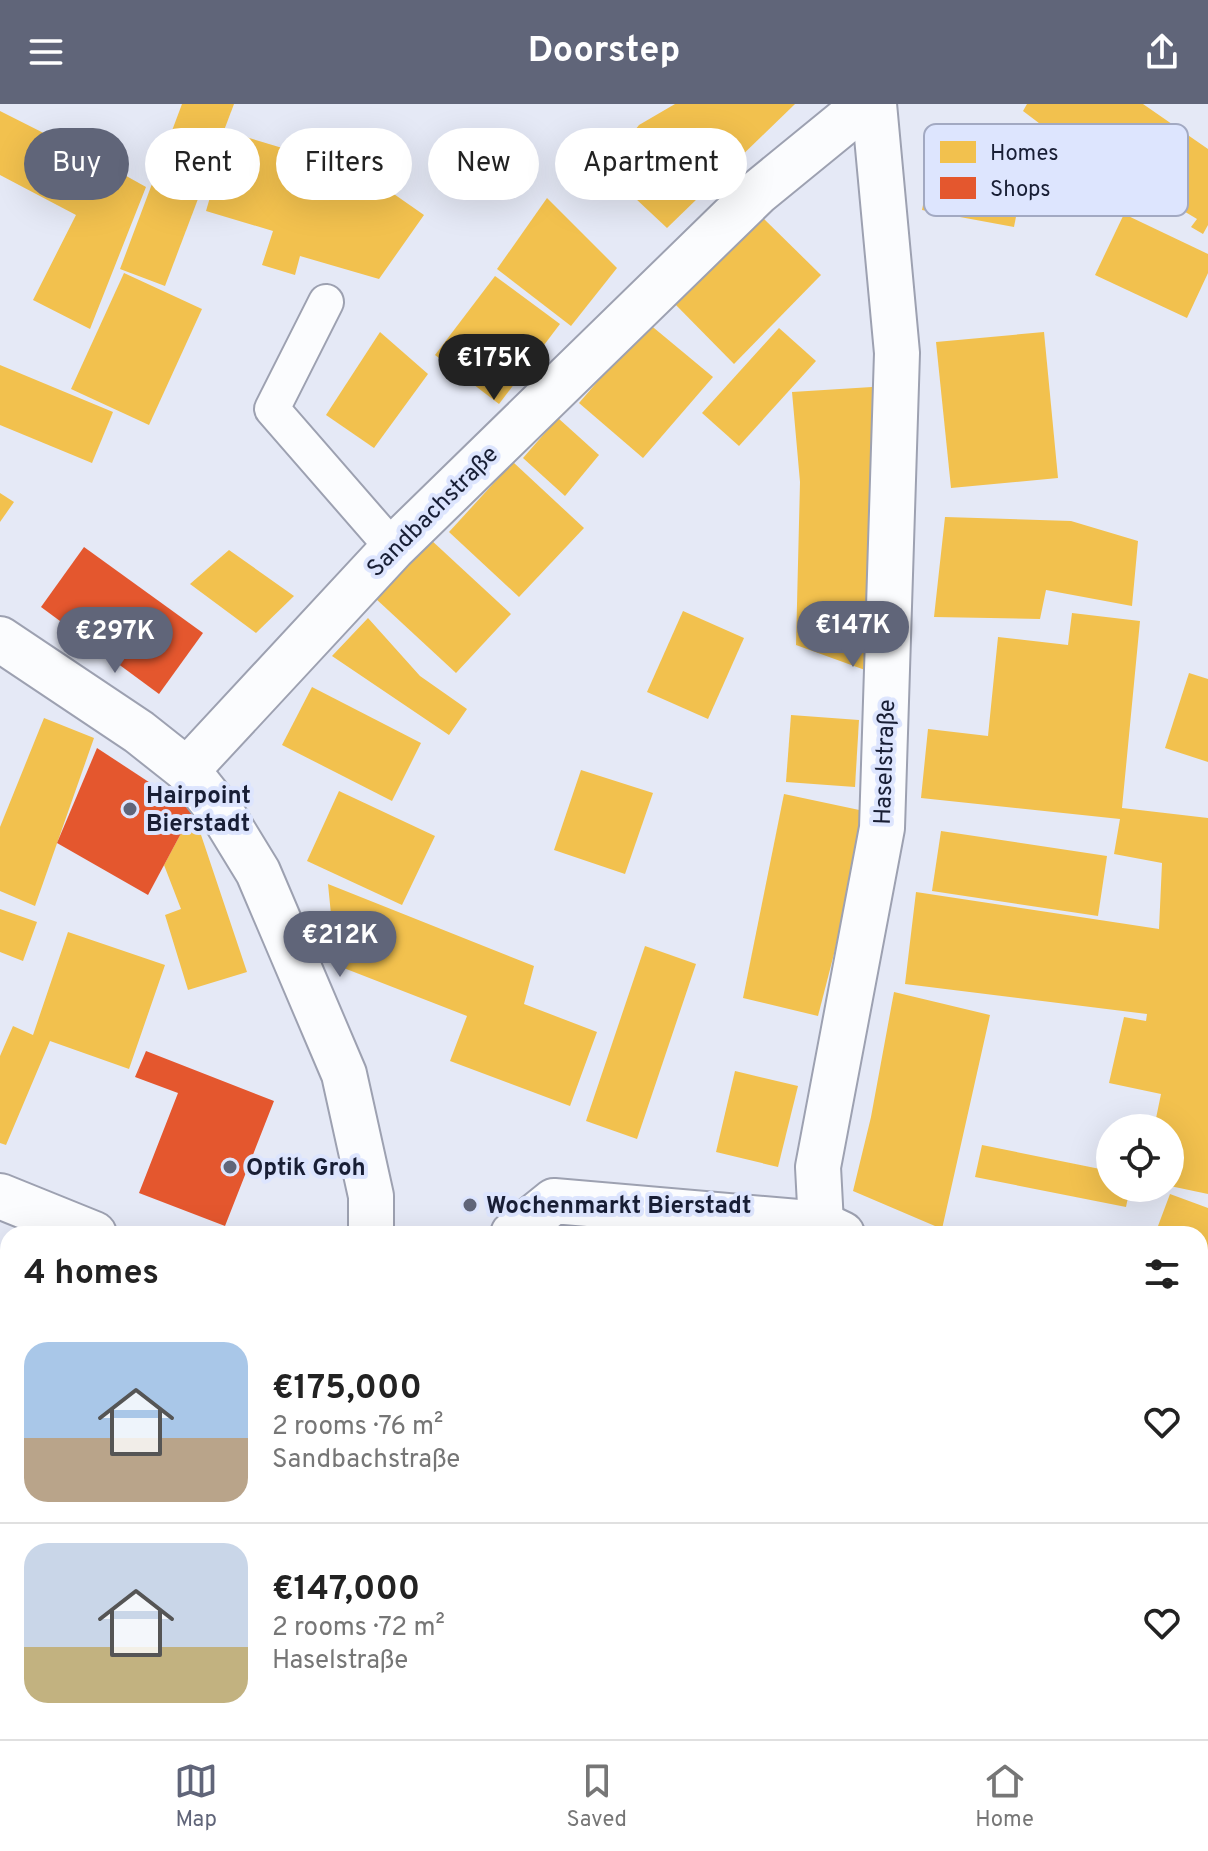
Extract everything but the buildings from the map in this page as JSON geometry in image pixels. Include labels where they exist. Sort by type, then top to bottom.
[{"type":"street","name":"Sandbachstraße","points":[[187,770],[393,548],[757,193],[866,104]]},
{"type":"street","name":"Haselstraße","points":[[830,1226],[818,1167],[882,828],[897,353],[874,104]]},
{"type":"street","points":[[0,639],[139,732],[187,770],[225,818],[258,872],[344,1074],[371,1196],[371,1226]]},
{"type":"street","points":[[0,1196],[74,1226]]},
{"type":"street","points":[[523,1226],[554,1201],[801,1226]]},
{"type":"lane","points":[[326,302],[272,409],[393,548]]},
{"type":"place","name":"Hairpoint Bierstadt","points":[[130,809]]},
{"type":"place","name":"Optik Groh","points":[[230,1167]]},
{"type":"place","name":"Wochenmarkt Bierstadt","points":[[470,1205]]}]
